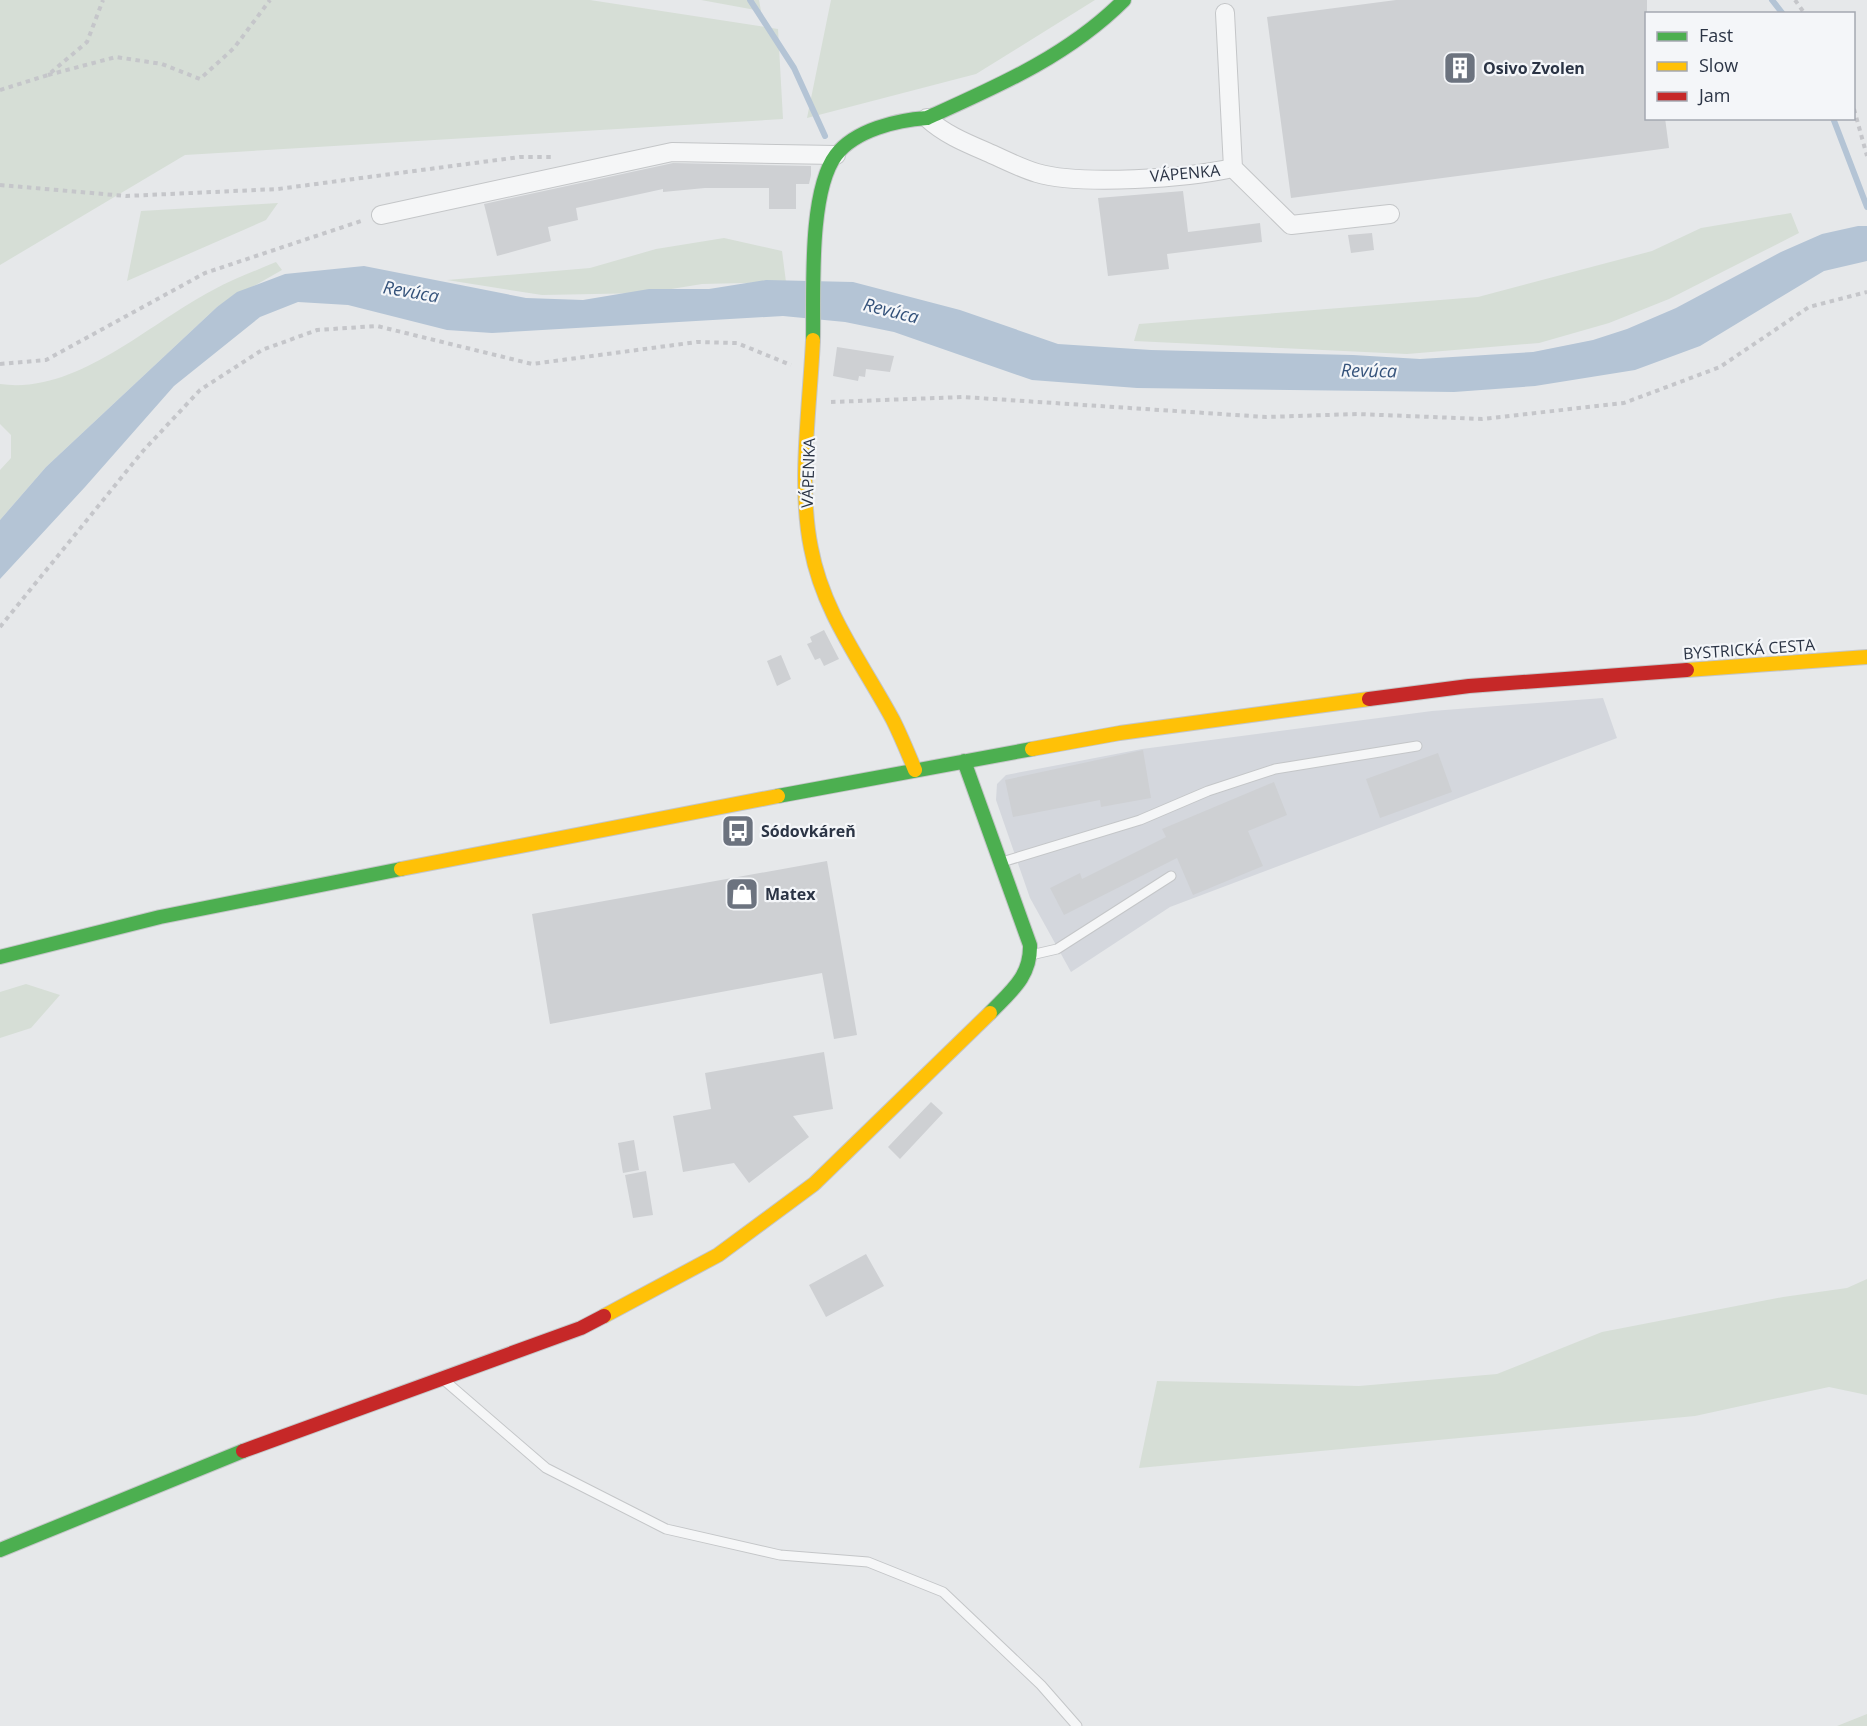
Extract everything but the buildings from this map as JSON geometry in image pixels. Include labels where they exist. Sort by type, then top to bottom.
[{"type":"street","points":[[381,215],[672,152],[836,155],[855,140],[879,127],[909,118],[927,118],[1040,64],[1105,22],[1124,0]]},
{"type":"street","name":"VÁPENKA","points":[[1225,13],[1233,168],[1291,225],[1390,214]]},
{"type":"street","name":"VÁPENKA","points":[[927,118],[937,128],[972,146],[1038,173],[1085,180],[1210,173],[1233,168]]},
{"type":"street","name":"VÁPENKA","points":[[836,155],[826,178],[816,222],[813,259],[813,338],[806,497],[811,551],[831,610],[859,665],[894,720],[915,770]]},
{"type":"street","name":"BYSTRICKÁ CESTA","points":[[0,957],[160,917],[964,760],[1120,733],[1469,687],[1867,657]]},
{"type":"street","points":[[0,1550],[235,1454],[581,1328],[718,1255],[814,1184],[1024,978],[1031,955],[1014,895],[964,760]]},
{"type":"lane","points":[[1001,862],[1140,819],[1208,791],[1275,769],[1417,746]]},
{"type":"lane","points":[[1031,955],[1057,949],[1171,876]]},
{"type":"lane","points":[[442,1379],[546,1468],[666,1529],[780,1555],[868,1562],[943,1592],[1041,1685],[1077,1726]]},
{"type":"path","points":[[48,75],[87,42],[103,0]]},
{"type":"path","points":[[0,90],[116,57],[162,64],[200,79],[234,48],[270,0]]},
{"type":"path","points":[[1855,113],[1867,156]]},
{"type":"path","points":[[0,185],[126,196],[278,189],[520,157],[556,157]]},
{"type":"path","points":[[0,364],[46,360],[205,273],[381,215]]},
{"type":"path","points":[[810,400],[860,402],[963,397],[1266,417],[1357,414],[1482,419],[1624,403],[1720,368],[1809,307],[1867,292]]},
{"type":"path","points":[[0,627],[142,451],[200,390],[262,350],[317,330],[377,327],[532,364],[697,342],[737,343],[811,374]]},
{"type":"shaded area","points":[[0,0],[590,0],[778,29],[783,119],[185,155],[0,265]]},
{"type":"shaded area","points":[[701,0],[759,0],[761,11]]},
{"type":"shaded area","points":[[831,0],[1095,0],[976,74],[807,118]]},
{"type":"shaded area","points":[[278,203],[266,220],[127,281],[141,211]]},
{"type":"shaded area","points":[[1791,213],[1799,233],[1669,299],[1609,323],[1539,343],[1407,354],[1134,341],[1139,324],[1478,297],[1652,251],[1701,228]]},
{"type":"shaded area","points":[[724,238],[782,251],[786,282],[702,284],[647,293],[542,295],[447,280],[590,268],[656,249]]},
{"type":"shaded area","points":[[276,262],[282,270],[217,307],[46,467],[0,520],[0,470],[11,458],[11,435],[0,424],[0,384],[29,384],[57,379],[84,368],[111,354],[213,290]]},
{"type":"shaded area","points":[[1603,698],[1617,738],[1170,907],[1071,972],[1030,898],[996,800],[997,784],[1006,775],[1142,749],[1432,711]]},
{"type":"shaded area","points":[[26,984],[60,995],[31,1028],[0,1038],[0,992]]},
{"type":"shaded area","points":[[1867,1279],[1867,1395],[1829,1387],[1695,1416],[1139,1468],[1157,1381],[1359,1386],[1497,1374],[1602,1332],[1783,1297],[1847,1288]]},
{"type":"shaded area","points":[[1867,1714],[1867,1726],[1837,1726]]},
{"type":"water","name":"Revúca","points":[[1867,226],[1867,261],[1824,271],[1700,346],[1635,370],[1535,386],[1454,392],[1137,388],[1032,380],[894,332],[845,322],[783,316],[492,333],[447,330],[348,305],[298,302],[260,317],[174,386],[0,579],[0,520],[46,467],[217,307],[237,292],[285,274],[364,266],[526,298],[583,300],[649,289],[709,289],[766,280],[853,282],[960,310],[1058,344],[1151,350],[1420,359],[1533,352],[1593,340],[1627,329],[1676,308],[1781,252],[1822,234]]},
{"type":"waterway","points":[[750,0],[794,68],[825,136]]},
{"type":"waterway","points":[[1772,0],[1781,12]]},
{"type":"waterway","points":[[1834,120],[1867,207]]},
{"type":"traffic: fast","points":[[813,340],[813,271],[817,218],[827,172],[844,146],[877,128],[927,118],[1031,68],[1080,38],[1124,0]]},
{"type":"traffic: fast","points":[[778,796],[1032,749]]},
{"type":"traffic: fast","points":[[964,761],[1030,945],[1027,966],[1023,975],[1012,991],[990,1013]]},
{"type":"traffic: fast","points":[[0,957],[160,917],[401,869]]},
{"type":"traffic: fast","points":[[0,1550],[243,1451]]},
{"type":"traffic: slow","points":[[813,340],[805,472],[807,524],[811,548],[817,572],[834,616],[893,720],[915,770]]},
{"type":"traffic: slow","points":[[1687,670],[1867,657]]},
{"type":"traffic: slow","points":[[1032,749],[1120,733],[1369,699]]},
{"type":"traffic: slow","points":[[401,869],[778,796]]},
{"type":"traffic: slow","points":[[604,1316],[718,1255],[814,1184],[990,1013]]},
{"type":"traffic: jam","points":[[1369,699],[1469,686],[1687,670]]},
{"type":"traffic: jam","points":[[243,1451],[581,1328],[604,1316]]},
{"type":"place","name":"Osivo Zvolen","points":[[1460,68]]},
{"type":"place","name":"Sódovkáreň","points":[[738,831]]},
{"type":"place","name":"Matex","points":[[742,894]]}]
